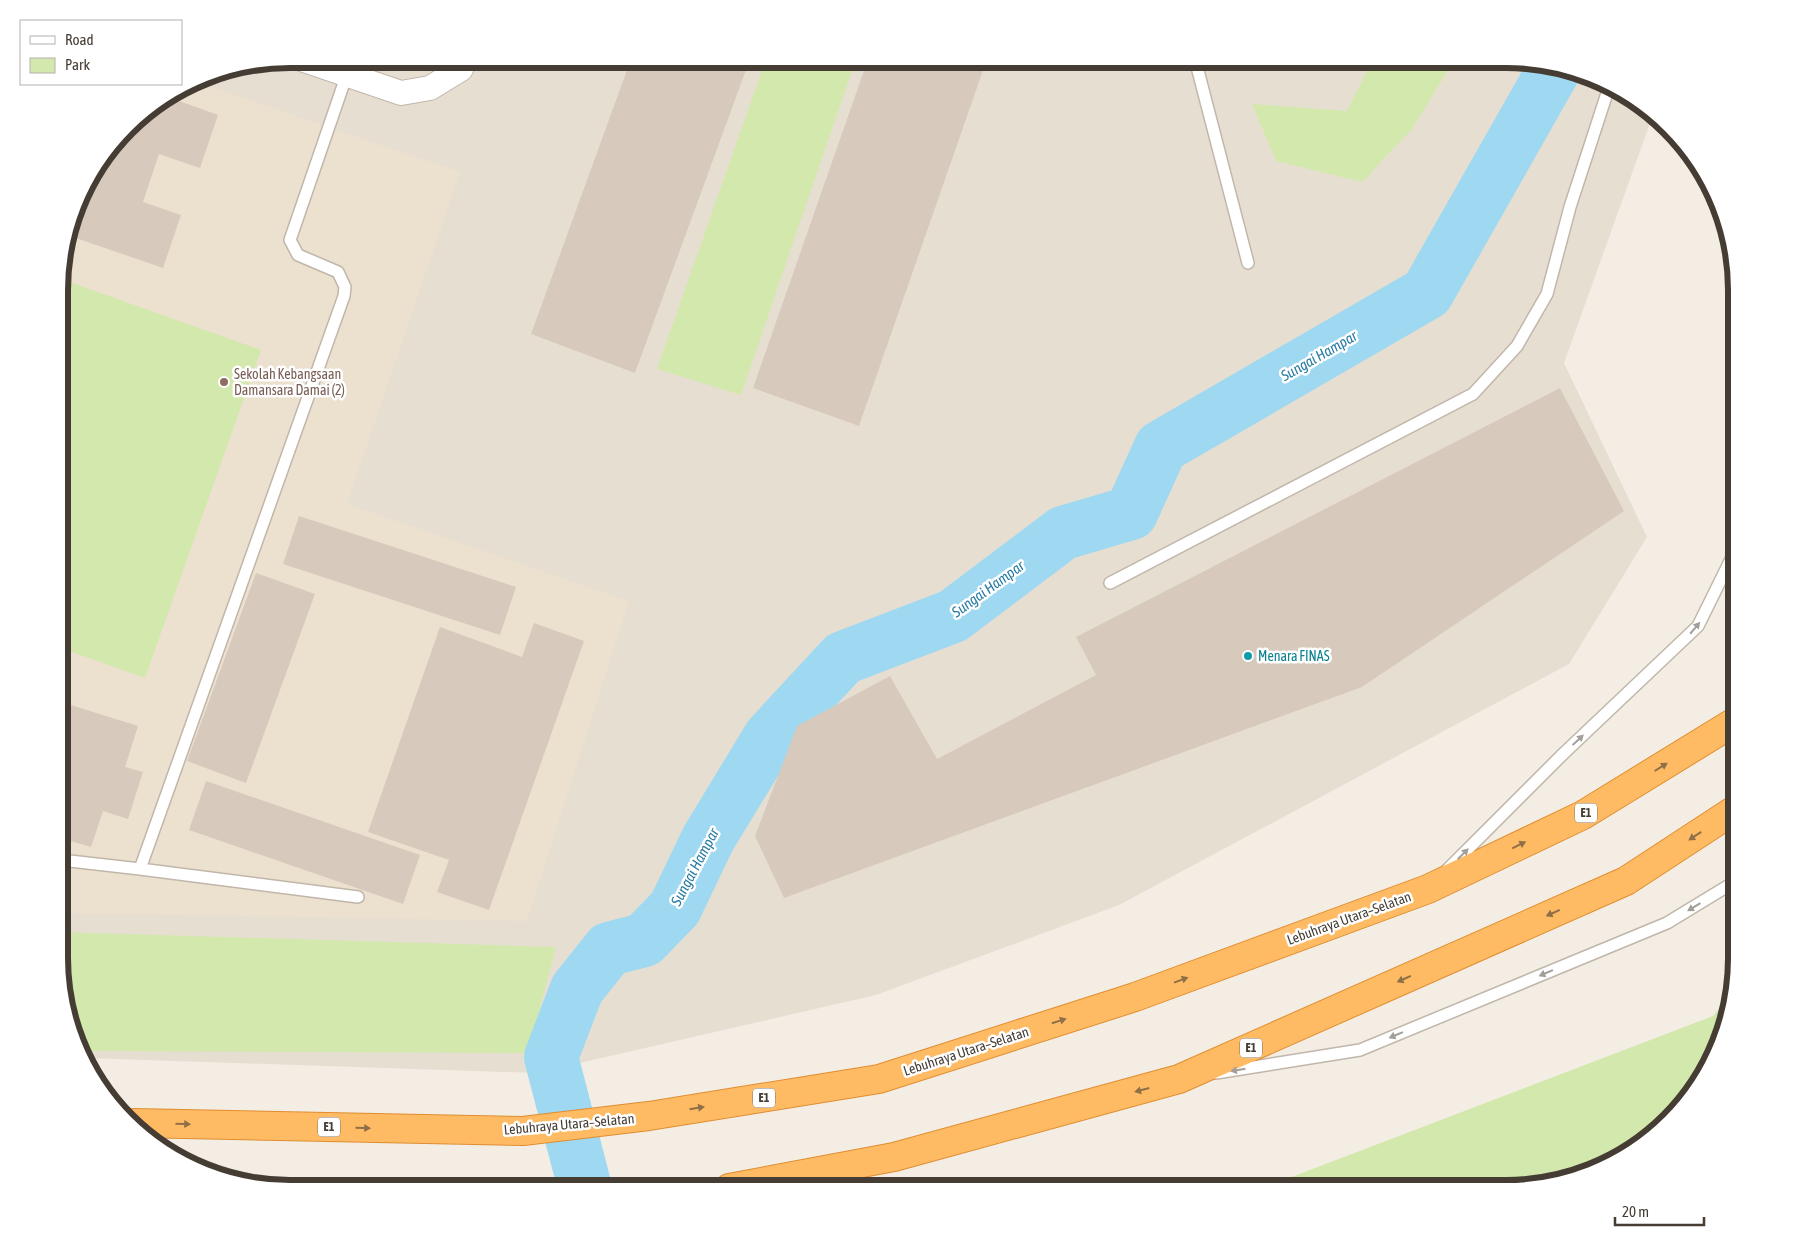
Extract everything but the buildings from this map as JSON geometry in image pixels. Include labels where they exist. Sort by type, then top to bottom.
[{"type":"highway","name":"Lebuhraya Utara–Selatan","points":[[142,1123],[523,1130],[649,1116],[879,1079],[1135,997],[1428,889],[1583,815],[1728,726]]},
{"type":"highway","name":"E1","points":[[772,1180],[894,1157],[1179,1079],[1626,881],[1728,814]]},
{"type":"street","points":[[328,68],[401,93],[430,88],[461,68]]},
{"type":"lane","points":[[1196,68],[1248,263]]},
{"type":"lane","points":[[140,869],[344,296],[345,287],[338,272],[298,255],[290,240],[346,74]]},
{"type":"lane","points":[[1110,583],[1473,394],[1517,346],[1546,294],[1570,207],[1607,92]]},
{"type":"lane","points":[[1428,889],[1564,754],[1698,626],[1728,565]]},
{"type":"lane","points":[[68,861],[358,897]]},
{"type":"lane","points":[[1179,1079],[1360,1050],[1667,923],[1728,887]]},
{"type":"shaded area","points":[[275,68],[1520,68],[1563,75],[1590,84],[1629,105],[1651,122],[1564,363],[1647,537],[1569,664],[1119,905],[876,995],[536,1073],[92,1058],[84,1042],[75,1015],[68,972],[68,275],[75,232],[90,192],[113,155],[143,123],[166,105],[205,84],[232,75]]},
{"type":"shaded area","name":"Sekolah Kebangsaan Damansara Damai (2)","points":[[204,84],[460,172],[347,504],[629,601],[527,921],[68,913],[69,261],[75,232],[84,205],[97,179],[113,155],[155,113],[179,97]]},
{"type":"green space","points":[[763,68],[853,68],[741,395],[657,369]]},
{"type":"green space","points":[[1368,68],[1449,68],[1412,129],[1362,182],[1276,161],[1252,104],[1347,111]]},
{"type":"green space","points":[[68,281],[261,350],[145,678],[68,650]]},
{"type":"green space","points":[[68,932],[556,947],[528,1053],[88,1051],[79,1029],[69,986]]},
{"type":"green space","points":[[1722,1005],[1716,1029],[1705,1055],[1690,1081],[1672,1104],[1652,1124],[1629,1142],[1603,1157],[1577,1168],[1534,1178],[1505,1180],[1284,1180],[1713,1016]]},
{"type":"waterway","name":"Sungai Hampar","points":[[583,1180],[551,1057],[577,989],[609,949],[644,940],[675,908],[708,839],[770,737],[843,658],[953,616],[1063,533],[1131,513],[1161,447],[1427,293],[1552,73]]},
{"type":"place","name":"Sekolah Kebangsaan Damansara Damai (2)","points":[[224,382]]},
{"type":"place","name":"Menara FINAS","points":[[1248,656]]}]
